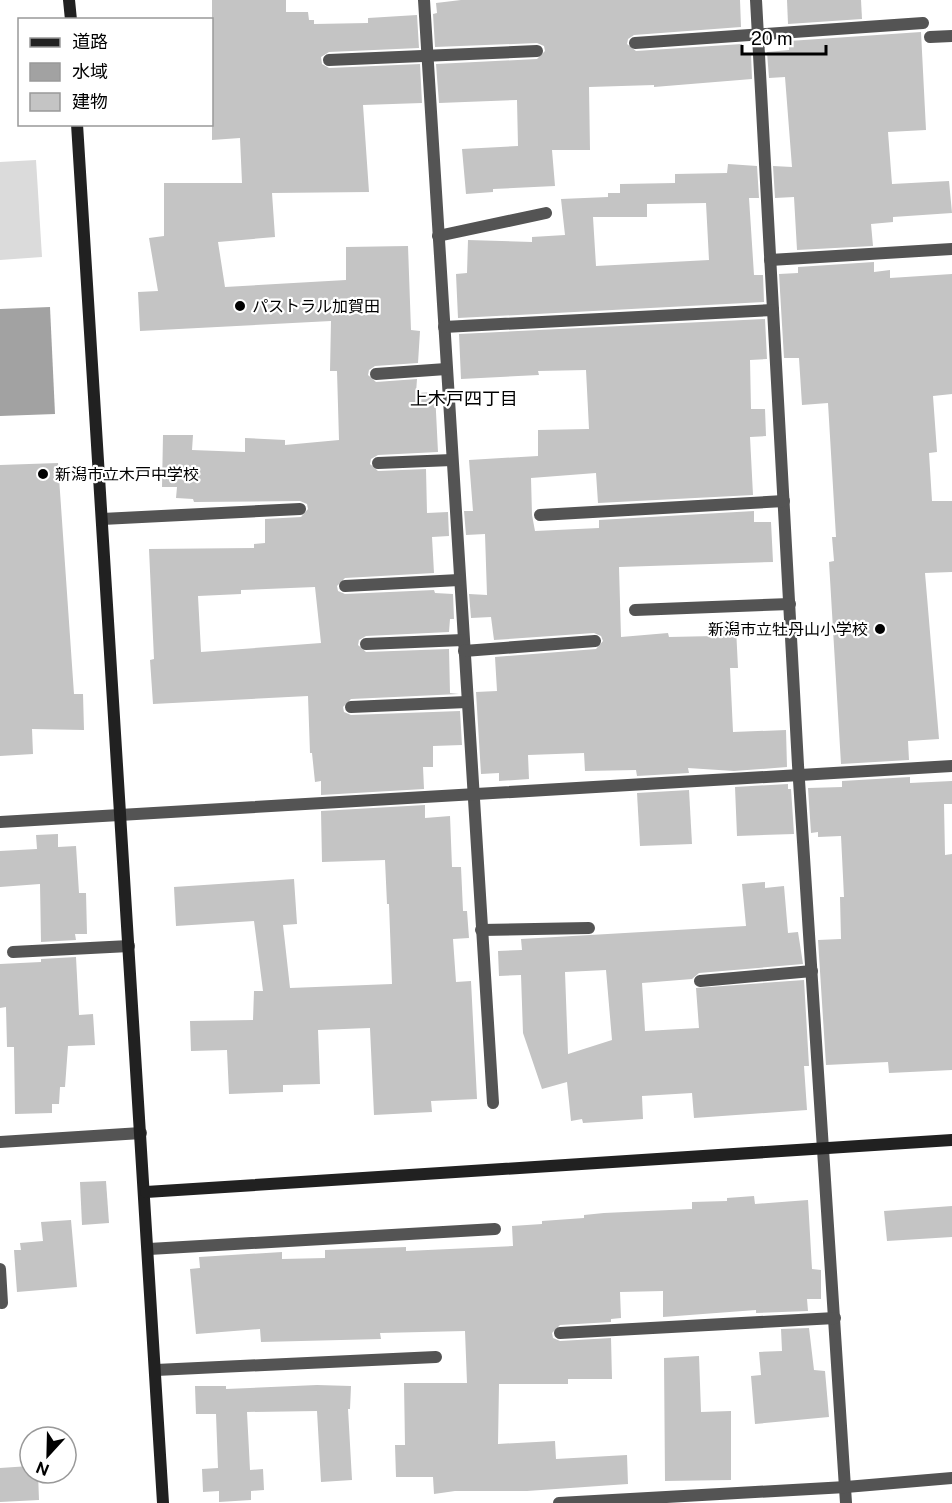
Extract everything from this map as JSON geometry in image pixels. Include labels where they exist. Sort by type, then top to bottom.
[{"type":"street","points":[[69,0],[71,18]]},
{"type":"street","points":[[424,0],[466,702],[493,1103]]},
{"type":"street","points":[[756,0],[799,777],[846,1503]]},
{"type":"street","points":[[635,43],[923,23]]},
{"type":"street","points":[[930,37],[952,36]]},
{"type":"street","points":[[329,60],[537,51]]},
{"type":"street","points":[[77,126],[164,1503]]},
{"type":"street","points":[[438,236],[546,213]]},
{"type":"street","points":[[770,260],[952,249]]},
{"type":"street","points":[[444,327],[773,310]]},
{"type":"street","points":[[376,374],[446,369]]},
{"type":"street","points":[[378,464],[452,460]]},
{"type":"street","points":[[540,515],[784,501]]},
{"type":"street","points":[[102,519],[300,509]]},
{"type":"street","points":[[345,586],[459,580]]},
{"type":"street","points":[[634,610],[790,604]]},
{"type":"street","points":[[366,644],[463,645],[595,641]]},
{"type":"street","points":[[351,707],[466,702]]},
{"type":"street","points":[[0,822],[799,777],[952,766]]},
{"type":"street","points":[[482,930],[589,928]]},
{"type":"street","points":[[13,951],[129,946]]},
{"type":"street","points":[[700,981],[812,971]]},
{"type":"street","points":[[0,1142],[141,1133]]},
{"type":"street","points":[[146,1192],[952,1140]]},
{"type":"street","points":[[149,1249],[495,1229]]},
{"type":"street","points":[[0,1269],[2,1303]]},
{"type":"street","points":[[560,1333],[835,1318]]},
{"type":"street","points":[[156,1370],[436,1357]]},
{"type":"street","points":[[559,1503],[846,1487],[952,1478]]},
{"type":"shaded area","points":[[36,160],[42,257],[0,260],[0,162]]},
{"type":"water","points":[[50,307],[55,414],[0,416],[0,309]]},
{"type":"building","points":[[212,0],[286,0],[286,12],[308,12],[309,20],[314,20],[314,24],[368,23],[368,18],[417,15],[419,48],[329,52],[321,57],[322,64],[329,68],[420,64],[422,103],[363,105],[369,192],[272,193],[275,237],[218,242],[225,287],[346,280],[346,247],[408,246],[411,330],[420,331],[418,363],[375,366],[369,370],[368,375],[376,382],[417,379],[416,393],[435,392],[438,452],[378,455],[371,459],[370,464],[378,471],[426,469],[427,513],[448,512],[449,536],[432,537],[434,573],[345,578],[337,586],[338,591],[345,594],[434,590],[435,593],[453,594],[454,619],[450,619],[449,632],[366,636],[359,640],[358,645],[366,652],[449,649],[450,693],[459,694],[351,699],[343,707],[344,712],[351,715],[460,711],[462,745],[433,746],[433,767],[423,767],[424,789],[321,795],[321,781],[315,782],[312,753],[310,753],[308,696],[153,704],[150,660],[154,659],[149,549],[254,548],[254,544],[265,543],[265,519],[301,517],[308,509],[307,504],[300,501],[194,502],[193,499],[176,498],[177,487],[162,487],[163,435],[193,435],[192,450],[245,452],[245,438],[285,440],[285,445],[339,440],[337,371],[330,371],[331,321],[140,331],[138,292],[158,291],[149,238],[164,236],[164,183],[242,183],[240,138],[212,140]],"holes":[[[315,587],[321,643],[201,652],[198,596],[241,594],[241,590]]]},
{"type":"building","points":[[461,0],[740,0],[741,27],[634,35],[628,39],[627,44],[636,51],[742,44],[742,54],[751,54],[752,79],[654,87],[654,85],[589,87],[590,150],[552,150],[555,186],[493,189],[493,192],[466,194],[462,149],[518,146],[517,100],[439,103],[436,64],[537,59],[545,51],[544,46],[537,43],[435,47],[433,14],[437,13],[436,3]]},
{"type":"building","points":[[787,0],[861,0],[862,19],[788,24]]},
{"type":"building","points":[[921,32],[926,130],[888,132],[892,184],[949,181],[952,213],[893,217],[893,222],[871,224],[873,246],[797,250],[794,197],[775,198],[773,166],[792,167],[785,77],[769,78],[767,52],[789,50],[789,41]]},
{"type":"building","points":[[728,164],[757,166],[759,198],[749,198],[754,275],[763,275],[764,302],[458,318],[456,274],[467,273],[468,240],[532,242],[532,237],[565,235],[561,199],[608,197],[608,193],[620,193],[620,184],[675,183],[675,174],[727,173]],"holes":[[[706,203],[709,260],[596,266],[593,217],[647,217],[647,204]]]},
{"type":"building","points":[[874,262],[874,272],[890,270],[890,278],[952,274],[952,394],[933,396],[937,452],[929,453],[932,501],[952,501],[952,572],[925,573],[939,739],[908,741],[909,760],[841,764],[829,562],[834,561],[832,537],[836,537],[828,403],[802,405],[799,358],[784,358],[779,274],[798,273],[798,267]]},
{"type":"building","points":[[765,319],[767,359],[750,360],[751,409],[765,409],[766,436],[750,437],[753,495],[598,503],[596,473],[531,478],[532,515],[535,531],[599,528],[599,520],[754,511],[754,522],[771,522],[773,562],[619,567],[621,637],[668,633],[669,637],[715,636],[714,629],[736,628],[738,668],[730,668],[733,732],[786,730],[787,767],[734,771],[688,768],[689,773],[637,776],[636,770],[585,771],[584,753],[528,755],[529,779],[499,781],[499,773],[481,774],[476,692],[497,691],[495,657],[596,649],[603,641],[601,636],[594,633],[494,640],[491,617],[471,618],[469,594],[487,595],[485,534],[466,535],[464,511],[473,511],[469,460],[538,456],[538,430],[589,429],[586,370],[538,371],[539,375],[461,379],[459,334]]},
{"type":"building","points":[[58,463],[74,694],[83,694],[84,730],[32,729],[33,754],[0,756],[0,465]]},
{"type":"building","points":[[910,777],[910,783],[952,781],[952,804],[944,804],[945,855],[952,854],[952,1070],[889,1073],[888,1062],[826,1065],[818,940],[841,939],[840,897],[844,897],[841,836],[818,837],[818,832],[811,833],[808,788],[842,787],[842,781]]},
{"type":"building","points":[[788,784],[788,789],[791,789],[794,834],[737,836],[735,787]]},
{"type":"building","points":[[689,790],[692,844],[640,846],[637,793]]},
{"type":"building","points":[[425,805],[425,818],[450,816],[452,867],[461,867],[463,911],[467,911],[469,938],[453,939],[456,982],[471,981],[477,1099],[431,1101],[432,1112],[374,1115],[370,1028],[318,1030],[320,1084],[283,1085],[283,1092],[229,1094],[227,1050],[191,1051],[190,1021],[253,1020],[254,991],[263,991],[254,921],[176,926],[174,887],[294,879],[297,924],[283,925],[290,988],[392,984],[385,860],[322,862],[321,811]]},
{"type":"building","points":[[58,834],[58,847],[76,846],[79,893],[86,893],[87,934],[75,934],[76,940],[41,942],[40,884],[0,887],[0,851],[37,849],[36,835]]},
{"type":"building","points":[[765,882],[765,888],[784,886],[788,933],[798,932],[803,964],[699,973],[692,979],[642,983],[645,1031],[699,1028],[696,988],[804,980],[809,1066],[804,1066],[807,1110],[694,1118],[692,1093],[642,1096],[643,1119],[583,1123],[582,1119],[571,1121],[567,1082],[542,1089],[523,1033],[521,975],[499,976],[498,951],[522,950],[521,939],[746,926],[742,884]],"holes":[[[606,970],[612,1040],[568,1054],[565,972]]]},
{"type":"building","points":[[76,957],[79,1015],[93,1014],[95,1045],[68,1046],[65,1087],[60,1087],[59,1104],[52,1104],[52,1113],[15,1114],[14,1047],[7,1047],[6,1007],[0,1008],[0,964]]},
{"type":"building","points":[[106,1181],[109,1223],[82,1225],[80,1182]]},
{"type":"building","points":[[754,1196],[755,1204],[808,1200],[812,1269],[821,1270],[821,1299],[807,1299],[808,1311],[756,1313],[756,1310],[663,1317],[663,1291],[620,1292],[621,1318],[611,1319],[611,1322],[560,1325],[552,1333],[553,1338],[560,1341],[611,1338],[612,1379],[568,1379],[568,1384],[499,1384],[498,1444],[555,1441],[556,1459],[627,1455],[628,1484],[527,1491],[455,1491],[434,1494],[433,1477],[396,1477],[395,1445],[405,1445],[404,1383],[467,1383],[465,1331],[380,1333],[381,1339],[261,1342],[260,1329],[196,1334],[190,1269],[200,1268],[199,1257],[282,1252],[282,1259],[325,1258],[325,1250],[406,1247],[406,1251],[513,1246],[512,1226],[542,1224],[542,1221],[584,1218],[584,1215],[604,1213],[692,1209],[692,1202],[727,1201],[727,1198]]},
{"type":"building","points":[[952,1206],[952,1237],[887,1241],[884,1211]]},
{"type":"building","points":[[71,1220],[77,1287],[17,1292],[14,1250],[21,1250],[20,1243],[43,1241],[41,1222]]},
{"type":"building","points":[[809,1328],[814,1370],[825,1371],[829,1417],[755,1424],[751,1376],[761,1375],[759,1352],[782,1351],[781,1329]]},
{"type":"building","points":[[699,1356],[701,1412],[731,1411],[731,1480],[665,1481],[664,1358]]},
{"type":"building","points":[[317,1385],[351,1386],[350,1409],[348,1409],[352,1480],[321,1482],[317,1411],[247,1412],[250,1470],[263,1469],[264,1490],[251,1491],[251,1500],[219,1502],[219,1491],[203,1492],[202,1469],[218,1468],[216,1414],[196,1414],[195,1386],[226,1386],[226,1389]]},
{"type":"building","points":[[18,1467],[18,1485],[38,1485],[39,1500],[0,1502],[0,1468]]},
{"type":"place","name":"パストラル加賀田","points":[[240,306]]},
{"type":"place","name":"新潟市立木戸中学校","points":[[43,474]]},
{"type":"place","name":"新潟市立牡丹山小学校","points":[[880,629]]},
{"type":"district","name":"上木戸四丁目","points":[[464,399]]}]
